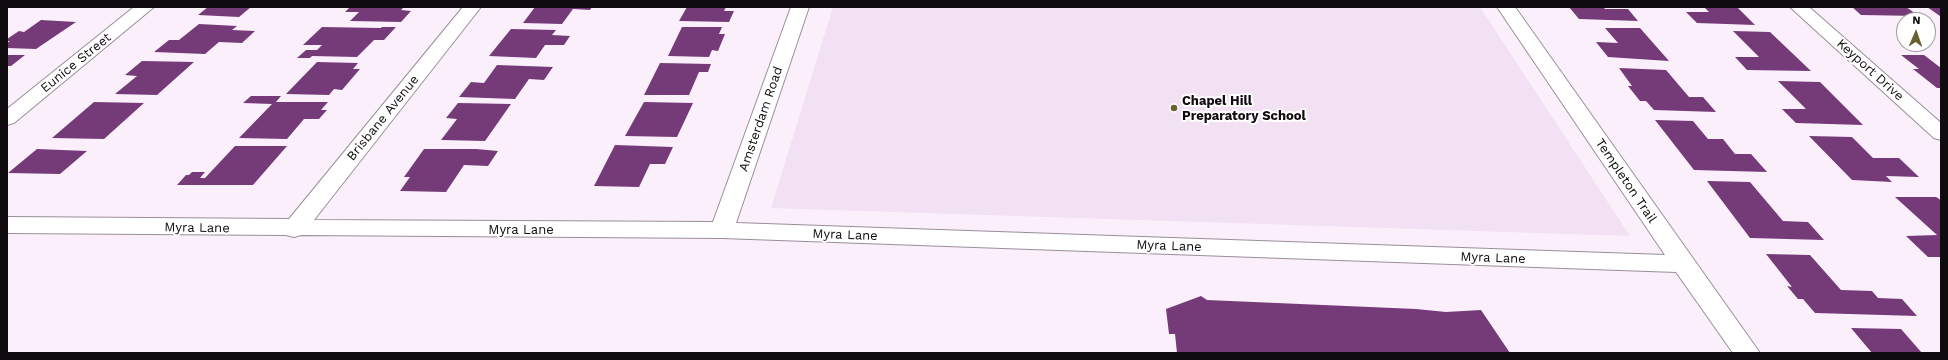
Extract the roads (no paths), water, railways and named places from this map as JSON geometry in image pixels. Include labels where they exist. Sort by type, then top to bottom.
[{"type":"street","name":"Eunice Street","points":[[7,119],[144,7]]},
{"type":"street","name":"Brisbane Avenue","points":[[294,229],[472,7]]},
{"type":"street","name":"Amsterdam Road","points":[[722,230],[800,7]]},
{"type":"street","name":"Templeton Trail","points":[[1506,7],[1683,264],[1748,353]]},
{"type":"street","name":"Keyport Drive","points":[[1799,7],[1938,129]]},
{"type":"street","name":"Myra Lane","points":[[7,226],[294,229],[722,230],[1683,264]]},
{"type":"place","name":"Chapel Hill Preparatory School","points":[[1174,108]]}]
